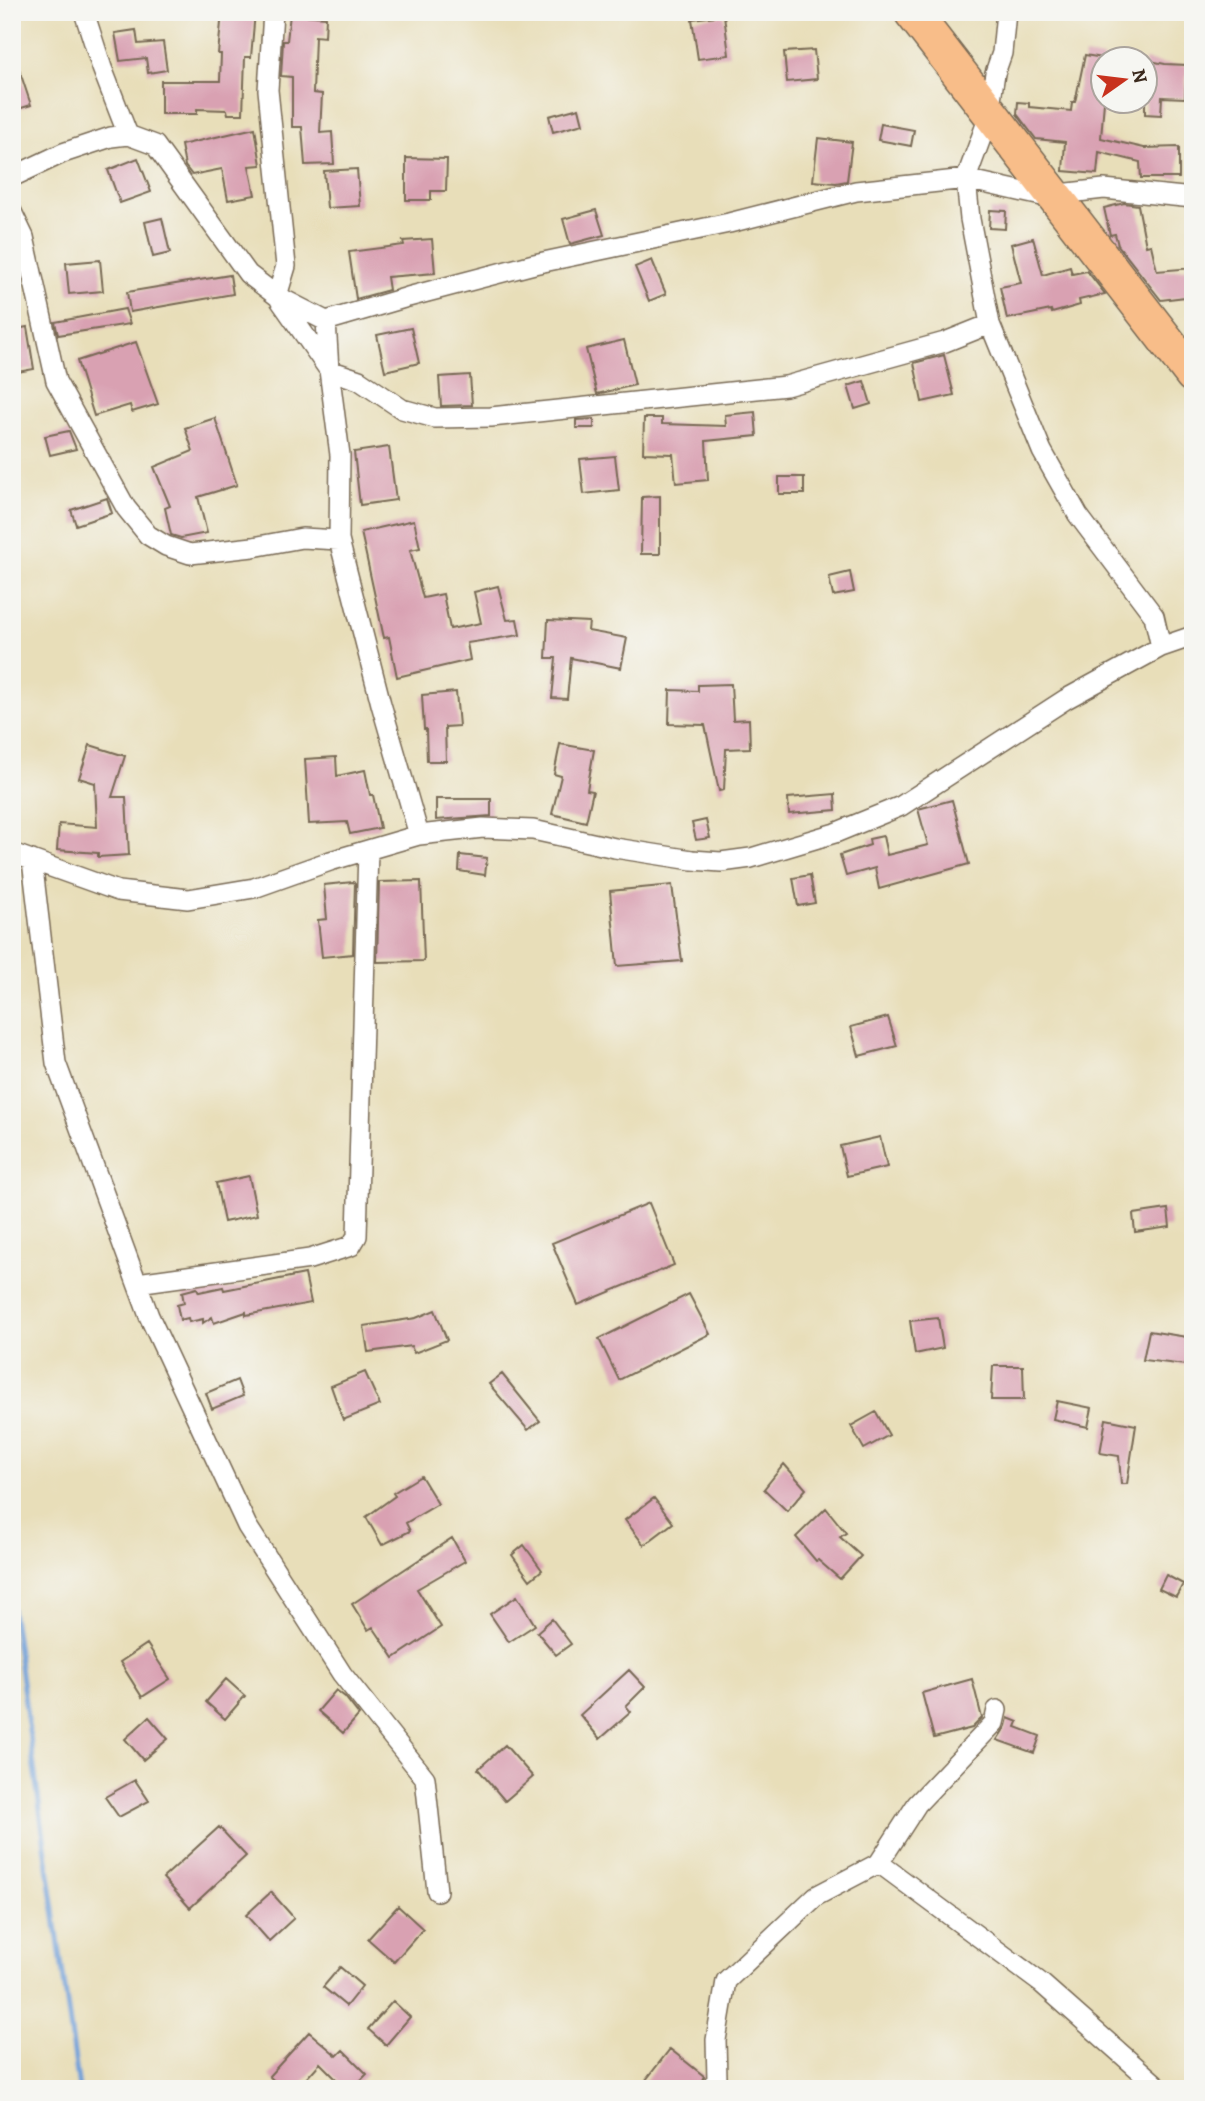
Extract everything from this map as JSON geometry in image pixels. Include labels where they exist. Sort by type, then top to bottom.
[{"type":"highway","points":[[912,12],[1193,375]]},
{"type":"street","points":[[84,12],[128,135]]},
{"type":"street","points":[[273,12],[268,90],[286,266],[277,296]]},
{"type":"street","points":[[1006,12],[1002,53],[988,119],[966,179],[970,219],[990,324],[1042,451],[1078,514],[1154,616],[1161,647]]},
{"type":"street","points":[[12,177],[63,153],[111,137],[128,135],[155,145],[248,274],[277,296],[326,321],[534,264],[704,229],[856,191],[966,179],[1042,195],[1104,189],[1193,198]]},
{"type":"street","points":[[12,212],[24,237],[56,380],[126,508],[148,535],[166,546],[190,554],[302,538],[339,540]]},
{"type":"street","points":[[277,296],[329,370],[359,380],[402,409],[435,418],[491,417],[786,386],[946,342],[990,324]]},
{"type":"street","points":[[326,321],[329,370],[340,455],[339,540],[381,704],[419,835]]},
{"type":"street","points":[[12,853],[118,891],[188,899],[254,888],[419,835],[483,828],[533,830],[615,848],[692,860],[721,862],[751,858],[835,833],[901,806],[1066,699],[1161,647],[1193,636]]},
{"type":"street","points":[[137,1283],[310,1259],[351,1246],[357,1236],[368,850]]},
{"type":"street","points":[[32,860],[56,1063],[155,1329],[247,1526],[342,1674],[425,1778],[437,1891]]},
{"type":"street","points":[[710,2089],[717,2079],[716,2040],[726,1981],[816,1896],[879,1863],[917,1804],[994,1723],[997,1710]]},
{"type":"street","points":[[879,1863],[1041,1983],[1161,2089]]},
{"type":"building","points":[[222,12],[255,12],[251,57],[245,57],[243,114],[228,114],[227,110],[197,109],[197,114],[161,114],[161,81],[220,81],[221,54],[218,54]]},
{"type":"building","points":[[290,14],[326,17],[325,37],[315,36],[313,93],[322,94],[320,133],[332,132],[334,164],[305,165],[302,127],[292,127],[292,77],[281,76],[283,41],[287,41]]},
{"type":"building","points":[[724,15],[729,55],[698,59],[692,19]]},
{"type":"building","points":[[136,30],[138,44],[163,42],[167,70],[148,73],[146,58],[120,61],[115,33]]},
{"type":"building","points":[[814,50],[817,79],[787,82],[784,52]]},
{"type":"building","points":[[1085,55],[1090,56],[1090,116],[1103,116],[1101,138],[1144,148],[1179,147],[1179,178],[1141,178],[1140,162],[1099,152],[1097,174],[1063,171],[1065,142],[1036,139],[1017,114],[1018,102],[1029,103],[1029,107],[1071,111],[1072,102],[1075,102]]},
{"type":"building","points":[[15,57],[31,105],[12,111],[12,58]]},
{"type":"building","points":[[1160,63],[1187,65],[1185,98],[1162,97],[1161,115]]},
{"type":"building","points":[[579,108],[583,124],[553,132],[549,116]]},
{"type":"building","points":[[881,124],[914,130],[911,146],[878,140]]},
{"type":"building","points":[[255,128],[261,165],[249,166],[255,195],[228,200],[222,169],[192,175],[185,166],[181,145]]},
{"type":"building","points":[[818,138],[852,142],[847,181],[813,181]]},
{"type":"building","points":[[138,158],[151,192],[120,203],[108,170]]},
{"type":"building","points":[[406,158],[447,159],[446,191],[431,191],[431,200],[406,200]]},
{"type":"building","points":[[357,169],[360,206],[327,208],[324,171]]},
{"type":"building","points":[[1124,203],[1138,205],[1146,246],[1151,245],[1157,271],[1193,268],[1193,296],[1161,300],[1118,245],[1115,234],[1110,235],[1104,208]]},
{"type":"building","points":[[596,210],[604,235],[570,244],[563,219]]},
{"type":"building","points":[[990,210],[1006,211],[1005,229],[989,228]]},
{"type":"building","points":[[162,218],[170,253],[153,257],[145,222]]},
{"type":"building","points":[[1033,238],[1043,275],[1070,267],[1072,274],[1087,271],[1105,294],[1079,300],[1080,305],[1052,313],[1051,310],[1007,319],[1000,287],[1021,283],[1011,244]]},
{"type":"building","points":[[432,239],[435,273],[387,277],[389,290],[356,299],[349,252],[404,245],[403,241]]},
{"type":"building","points":[[100,260],[103,291],[69,294],[66,263]]},
{"type":"building","points":[[652,260],[666,294],[649,301],[635,267]]},
{"type":"building","points":[[230,275],[233,294],[130,312],[127,292]]},
{"type":"building","points":[[125,309],[130,324],[58,335],[55,322]]},
{"type":"building","points":[[27,327],[34,369],[12,373],[12,330]]},
{"type":"building","points":[[411,328],[419,363],[385,371],[377,335]]},
{"type":"building","points":[[624,340],[635,385],[597,394],[586,349]]},
{"type":"building","points":[[136,342],[158,404],[132,412],[130,405],[94,416],[77,361]]},
{"type":"building","points":[[944,355],[954,395],[922,402],[914,363]]},
{"type":"building","points":[[470,375],[472,405],[441,406],[439,377]]},
{"type":"building","points":[[864,381],[871,404],[855,409],[848,386]]},
{"type":"building","points":[[755,412],[757,436],[706,441],[708,480],[676,483],[673,454],[643,453],[644,418],[662,418],[662,424],[726,426],[725,415]]},
{"type":"building","points":[[215,418],[237,485],[198,497],[207,533],[181,538],[171,535],[165,508],[170,506],[154,467],[193,451],[185,428]]},
{"type":"building","points":[[594,419],[594,428],[576,428],[576,420]]},
{"type":"building","points":[[69,431],[76,449],[50,455],[45,436]]},
{"type":"building","points":[[389,447],[396,500],[360,505],[354,452]]},
{"type":"building","points":[[615,456],[619,490],[584,494],[580,459]]},
{"type":"building","points":[[779,477],[804,477],[804,494],[779,494]]},
{"type":"building","points":[[660,496],[660,554],[641,554],[642,497]]},
{"type":"building","points":[[107,498],[112,513],[76,525],[71,510]]},
{"type":"building","points":[[414,520],[420,548],[410,550],[423,598],[443,594],[450,629],[481,623],[474,592],[498,586],[507,620],[517,619],[520,635],[467,643],[470,660],[397,677],[389,637],[384,638],[361,532]]},
{"type":"building","points":[[850,572],[854,592],[833,596],[829,577]]},
{"type":"building","points":[[548,620],[589,622],[588,631],[627,638],[621,668],[571,658],[567,699],[552,698],[556,658],[546,658]]},
{"type":"building","points":[[731,684],[733,720],[749,719],[750,748],[726,749],[724,790],[719,791],[705,725],[669,724],[670,690],[698,691],[698,685]]},
{"type":"building","points":[[456,692],[459,726],[445,727],[446,761],[427,761],[422,695]]},
{"type":"building","points":[[560,744],[594,750],[587,790],[593,791],[586,822],[552,814],[561,776],[554,774]]},
{"type":"building","points":[[90,745],[125,756],[112,797],[126,797],[129,855],[98,857],[98,853],[57,850],[59,824],[97,827],[95,783],[79,778]]},
{"type":"building","points":[[336,757],[337,776],[365,770],[380,828],[350,834],[347,822],[309,824],[305,759]]},
{"type":"building","points":[[835,794],[836,810],[789,814],[788,798]]},
{"type":"building","points":[[436,799],[491,799],[491,816],[436,820]]},
{"type":"building","points":[[952,800],[969,864],[879,889],[875,868],[846,876],[840,855],[870,845],[869,839],[883,836],[887,855],[928,845],[918,809]]},
{"type":"building","points":[[706,820],[710,838],[696,840],[692,823]]},
{"type":"building","points":[[460,855],[487,858],[485,875],[459,871]]},
{"type":"building","points":[[810,875],[815,903],[798,906],[793,878]]},
{"type":"building","points":[[421,881],[424,961],[377,962],[379,882]]},
{"type":"building","points":[[353,882],[353,954],[322,957],[318,920],[327,919],[324,885]]},
{"type":"building","points":[[672,885],[682,961],[617,966],[610,891]]},
{"type":"building","points":[[888,1017],[897,1046],[859,1056],[851,1027]]},
{"type":"building","points":[[880,1137],[887,1167],[847,1176],[840,1146]]},
{"type":"building","points":[[249,1176],[257,1215],[224,1222],[216,1183]]},
{"type":"building","points":[[649,1203],[674,1265],[578,1305],[552,1243]]},
{"type":"building","points":[[1168,1209],[1170,1227],[1135,1232],[1133,1214]]},
{"type":"building","points":[[305,1274],[311,1303],[246,1315],[246,1312],[214,1323],[212,1317],[203,1323],[203,1319],[189,1322],[188,1318],[180,1320],[177,1305],[184,1303],[182,1292],[197,1288],[199,1292],[223,1287],[224,1290]]},
{"type":"building","points":[[689,1294],[710,1334],[619,1380],[599,1339]]},
{"type":"building","points":[[435,1310],[447,1340],[414,1353],[411,1346],[368,1352],[364,1326],[416,1318]]},
{"type":"building","points":[[938,1318],[943,1348],[915,1354],[910,1321]]},
{"type":"building","points":[[1149,1331],[1193,1338],[1185,1365],[1143,1360]]},
{"type":"building","points":[[993,1366],[1023,1366],[1024,1400],[991,1400]]},
{"type":"building","points":[[365,1372],[380,1405],[343,1420],[331,1386]]},
{"type":"building","points":[[502,1374],[540,1421],[528,1430],[489,1384]]},
{"type":"building","points":[[237,1380],[243,1396],[212,1409],[206,1393]]},
{"type":"building","points":[[1057,1401],[1092,1408],[1088,1427],[1053,1419]]},
{"type":"building","points":[[876,1412],[889,1435],[864,1449],[851,1426]]},
{"type":"building","points":[[1106,1419],[1136,1425],[1127,1484],[1121,1484],[1119,1456],[1100,1453]]},
{"type":"building","points":[[784,1464],[806,1489],[787,1511],[764,1489]]},
{"type":"building","points":[[421,1476],[438,1504],[406,1523],[410,1531],[382,1545],[366,1517],[395,1496],[393,1493]]},
{"type":"building","points":[[654,1498],[673,1523],[644,1545],[625,1520]]},
{"type":"building","points":[[826,1508],[846,1533],[840,1537],[861,1556],[840,1579],[816,1561],[796,1537]]},
{"type":"building","points":[[452,1538],[465,1561],[417,1589],[441,1627],[394,1658],[373,1627],[368,1630],[352,1604]]},
{"type":"building","points":[[524,1545],[542,1570],[530,1580],[512,1555]]},
{"type":"building","points":[[1166,1575],[1183,1584],[1176,1597],[1159,1589]]},
{"type":"building","points":[[517,1596],[535,1625],[509,1642],[490,1614]]},
{"type":"building","points":[[552,1619],[571,1644],[556,1655],[537,1632]]},
{"type":"building","points":[[147,1644],[170,1679],[142,1697],[120,1662]]},
{"type":"building","points":[[629,1670],[645,1687],[626,1706],[631,1712],[600,1739],[580,1715]]},
{"type":"building","points":[[226,1679],[245,1696],[225,1719],[206,1702]]},
{"type":"building","points":[[972,1679],[982,1718],[972,1728],[934,1738],[922,1693]]},
{"type":"building","points":[[336,1690],[359,1715],[343,1733],[318,1711]]},
{"type":"building","points":[[149,1717],[168,1739],[143,1760],[125,1739]]},
{"type":"building","points":[[1008,1718],[1018,1722],[1016,1727],[1040,1736],[1034,1753],[997,1740]]},
{"type":"building","points":[[505,1745],[533,1777],[505,1801],[478,1769]]},
{"type":"building","points":[[135,1780],[149,1801],[119,1817],[105,1797]]},
{"type":"building","points":[[219,1827],[246,1856],[190,1908],[163,1878]]},
{"type":"building","points":[[271,1892],[294,1918],[269,1941],[246,1915]]},
{"type":"building","points":[[398,1906],[423,1929],[394,1962],[368,1939]]},
{"type":"building","points":[[340,1967],[362,1986],[346,2006],[323,1987]]},
{"type":"building","points":[[393,2001],[410,2017],[386,2045],[368,2029]]},
{"type":"building","points":[[309,2032],[337,2056],[343,2050],[367,2074],[352,2089],[346,2089],[320,2063],[297,2089],[283,2089],[269,2076]]},
{"type":"building","points":[[670,2049],[704,2076],[698,2089],[639,2089]]},
{"type":"waterway","points":[[12,1609],[79,2089]]}]
